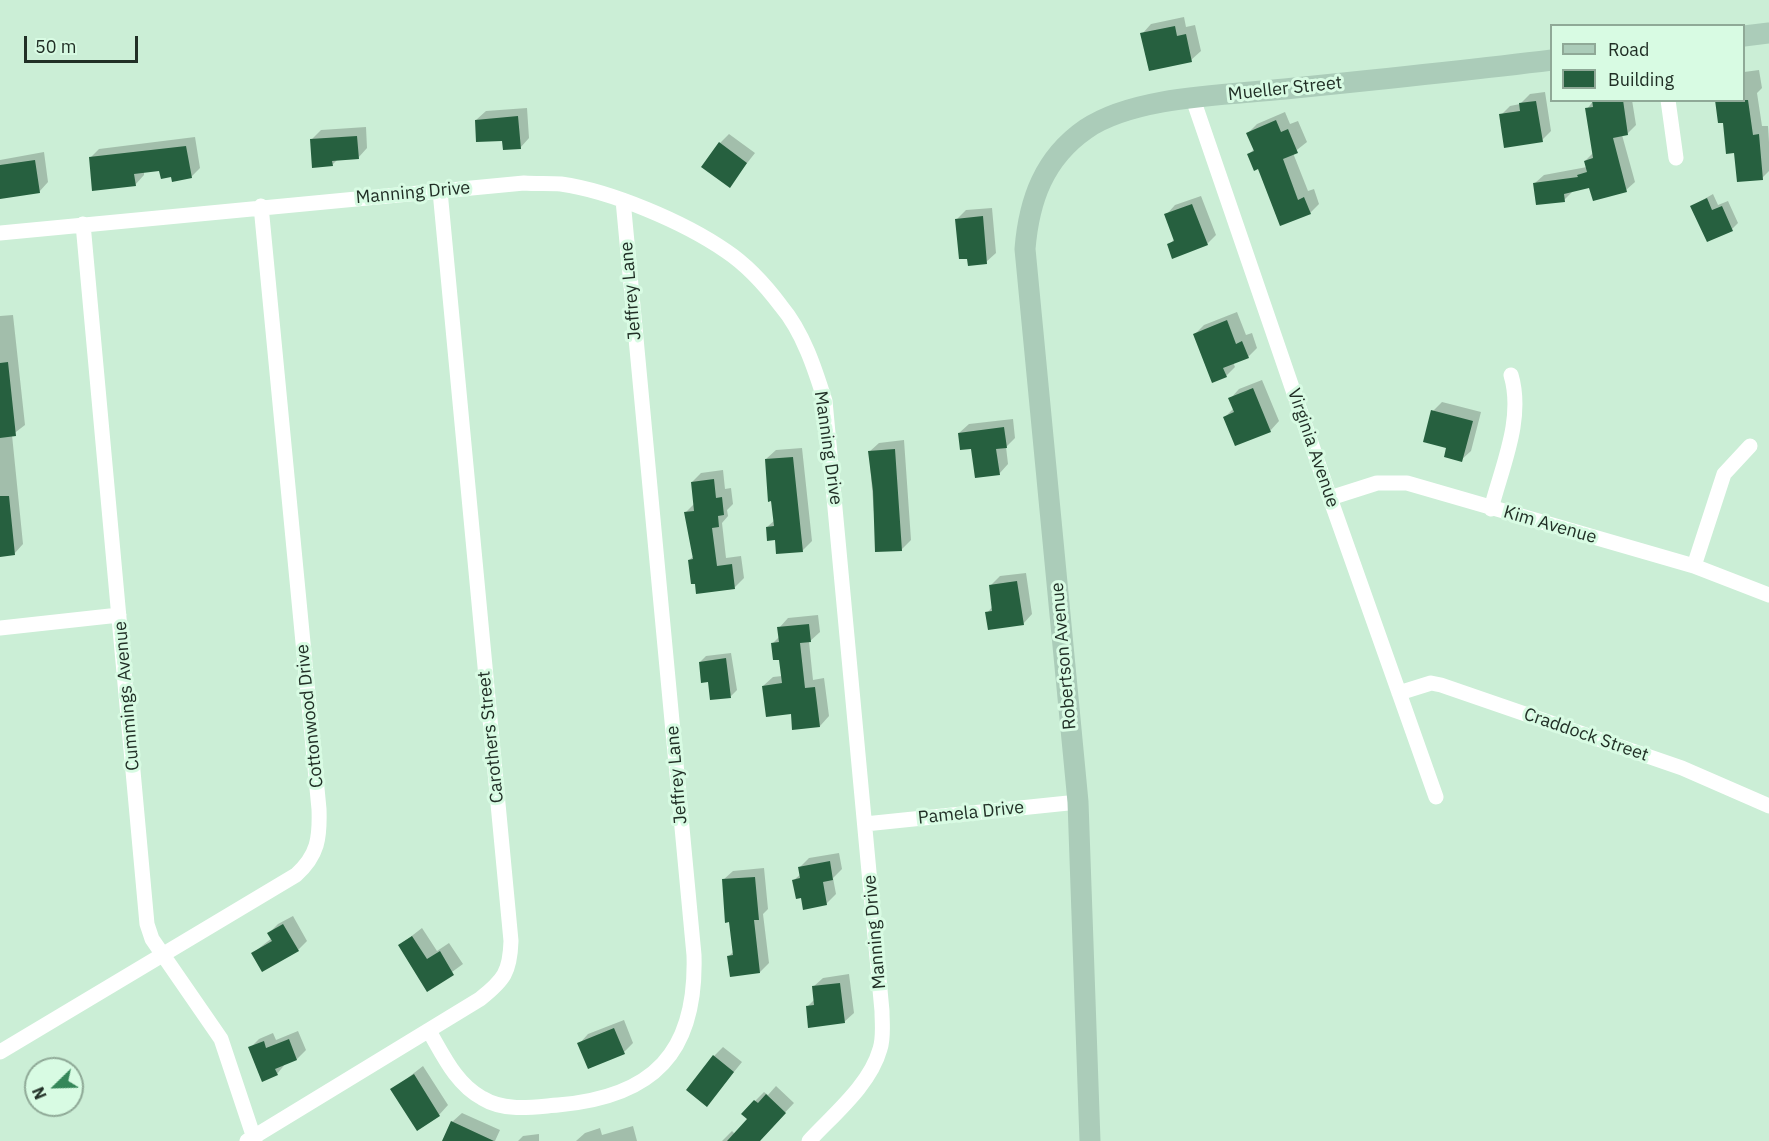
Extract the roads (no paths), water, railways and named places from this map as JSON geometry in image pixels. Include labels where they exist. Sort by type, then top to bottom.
[{"type":"street","points":[[1745,36],[1769,33]]},
{"type":"street","name":"Mueller Street","points":[[1043,174],[1067,143],[1104,118],[1133,109],[1193,99],[1550,60]]},
{"type":"street","name":"Virginia Avenue","points":[[1193,99],[1330,498],[1436,797]]},
{"type":"street","points":[[1668,102],[1676,158]]},
{"type":"street","name":"Robertson Avenue","points":[[1043,174],[1032,199],[1025,249],[1078,802],[1090,1141]]},
{"type":"street","name":"Manning Drive","points":[[0,233],[440,190],[524,183],[561,184],[623,200],[704,238],[727,252],[749,270],[783,307],[816,373],[825,401],[882,1011],[881,1047],[875,1062],[859,1087],[809,1141]]},
{"type":"street","name":"Carothers Street","points":[[252,1140],[429,1031],[498,984],[510,961],[512,941],[440,190]]},
{"type":"street","name":"Jeffrey Lane","points":[[429,1031],[454,1072],[468,1089],[483,1099],[504,1107],[524,1108],[606,1098],[649,1077],[665,1063],[678,1042],[691,1012],[695,987],[694,955],[623,200]]},
{"type":"street","name":"Cottonwood Drive","points":[[0,1052],[296,874],[315,854],[319,843],[319,810],[261,206]]},
{"type":"street","name":"Cummings Avenue","points":[[83,224],[147,924],[152,939],[162,956],[221,1039],[252,1140]]},
{"type":"street","points":[[1491,509],[1516,411],[1516,394],[1511,375]]},
{"type":"street","points":[[1694,566],[1724,474],[1750,446]]},
{"type":"street","name":"Kim Avenue","points":[[1330,498],[1377,483],[1394,481],[1422,486],[1491,509],[1694,566],[1769,595]]},
{"type":"street","points":[[0,628],[119,615]]},
{"type":"street","name":"Craddock Street","points":[[1400,693],[1431,683],[1441,685],[1683,768],[1769,806]]},
{"type":"street","name":"Pamela Drive","points":[[865,824],[1078,802]]}]
